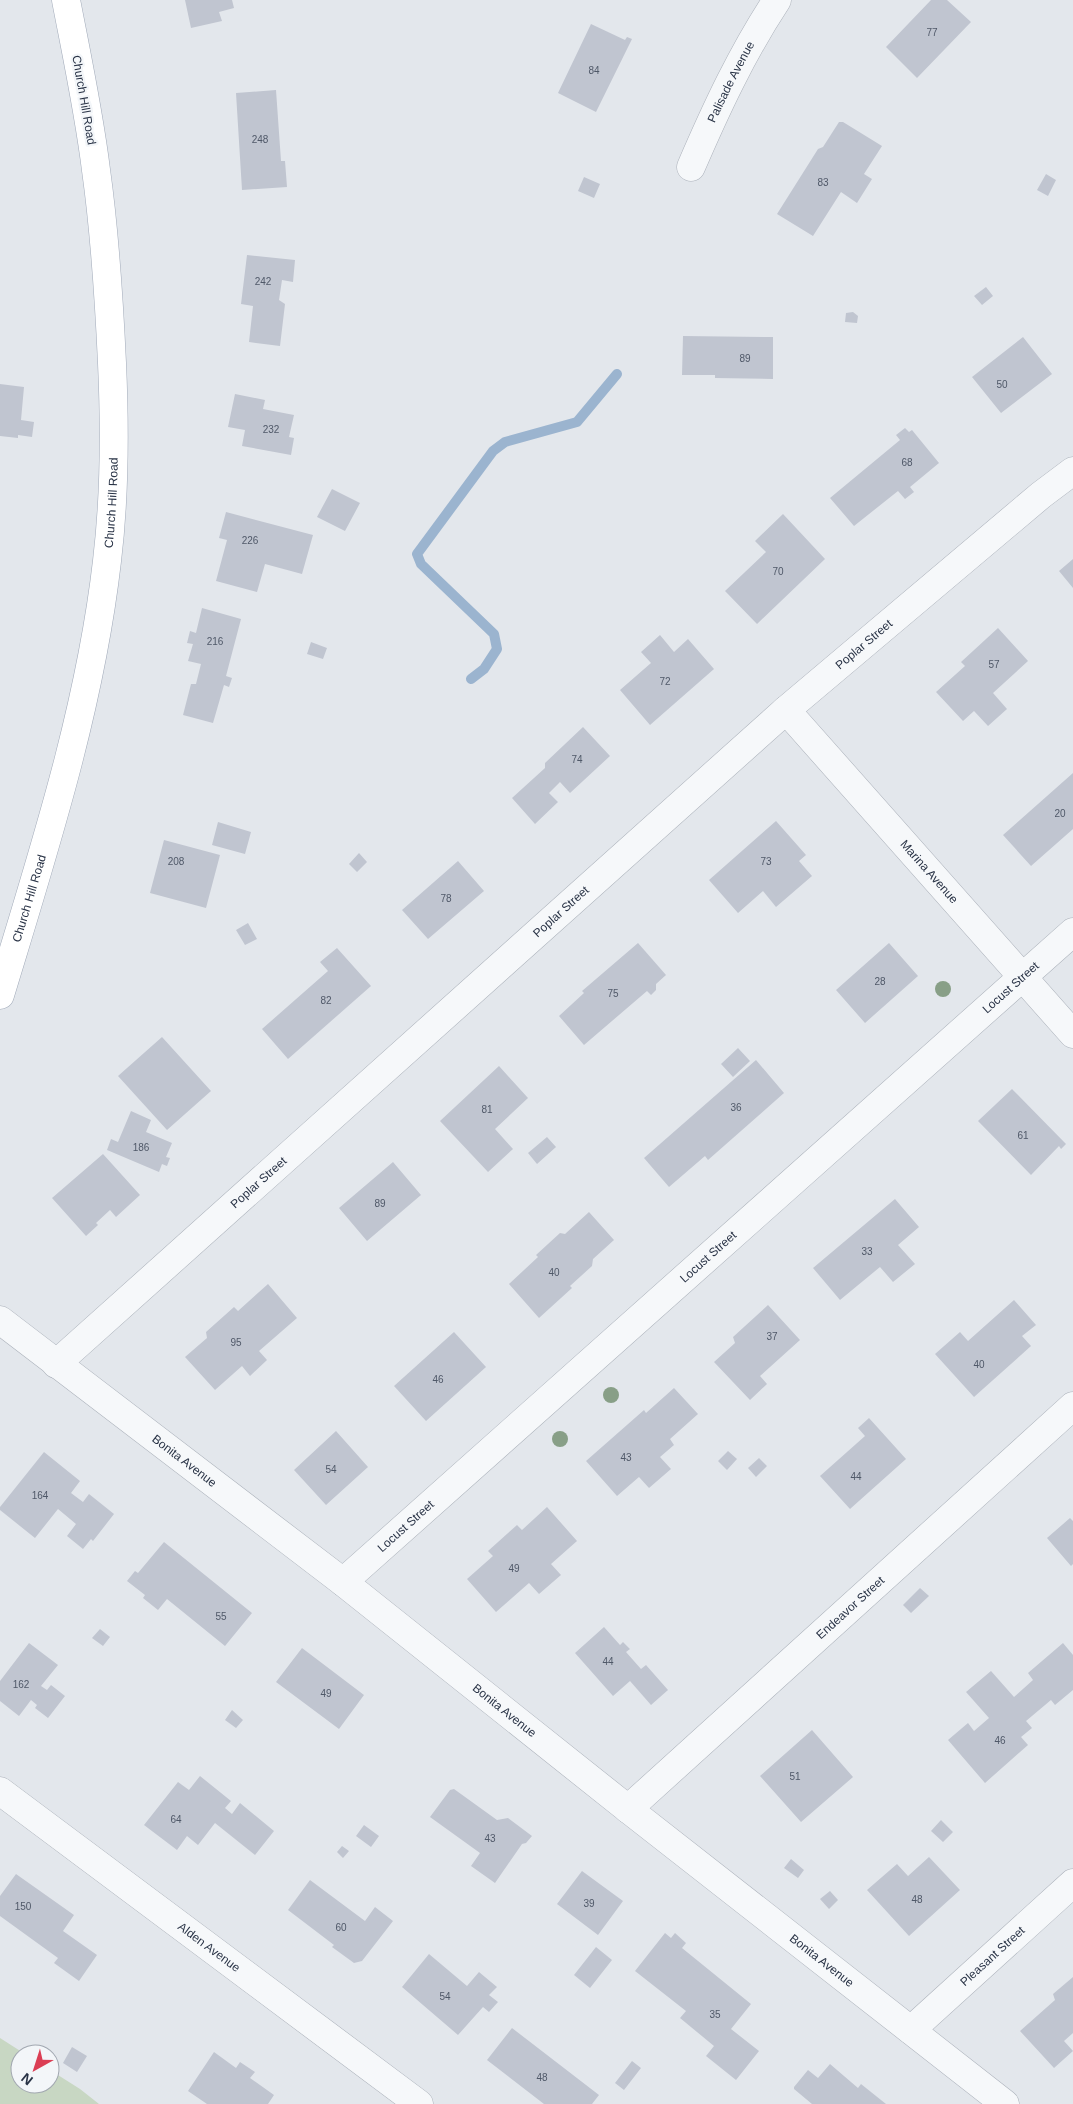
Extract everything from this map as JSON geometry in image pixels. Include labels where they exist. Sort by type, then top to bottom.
[{"type":"main road","name":"Church Hill Road","points":[[0,995],[69,758],[95,640],[108,561],[115,436],[104,243],[96,169],[66,0]]},
{"type":"street","name":"Palisade Avenue","points":[[691,167],[719,103],[749,45],[777,0]]},
{"type":"street","name":"Poplar Street","points":[[56,1364],[786,710],[1041,495],[1073,471]]},
{"type":"street","name":"Marina Avenue","points":[[786,710],[1073,1034]]},
{"type":"street","name":"Locust Street","points":[[343,1582],[1073,932]]},
{"type":"street","name":"Bonita Avenue","points":[[0,1320],[343,1582],[628,1809],[1005,2104]]},
{"type":"street","name":"Endeavor Street","points":[[628,1809],[1073,1406]]},
{"type":"street","name":"Alden Avenue","points":[[0,1792],[419,2104]]},
{"type":"street","name":"Pleasant Street","points":[[911,2030],[1073,1883]]},
{"type":"green space","points":[[0,2038],[10,2044],[10,2094],[60,2094],[60,2076],[99,2104],[0,2104]]},
{"type":"building","points":[[185,0],[232,0],[234,8],[219,12],[222,21],[191,28]]},
{"type":"building","points":[[931,0],[947,0],[971,22],[917,78],[886,47]]},
{"type":"building","points":[[591,24],[625,40],[627,37],[632,39],[596,112],[558,93]]},
{"type":"building","points":[[276,90],[281,161],[285,161],[287,187],[242,190],[236,93]]},
{"type":"building","points":[[839,122],[843,122],[882,146],[864,174],[872,179],[857,203],[841,192],[813,236],[777,214],[818,149],[823,147]]},
{"type":"building","points":[[1046,174],[1056,180],[1048,196],[1037,190]]},
{"type":"building","points":[[584,177],[600,184],[594,198],[578,191]]},
{"type":"building","points":[[247,255],[295,260],[293,282],[282,280],[279,300],[285,304],[280,346],[249,342],[253,306],[241,304]]},
{"type":"building","points":[[986,287],[993,296],[982,305],[974,296]]},
{"type":"building","points":[[853,312],[858,316],[857,323],[845,322],[846,313]]},
{"type":"building","points":[[683,336],[773,337],[773,379],[715,378],[715,375],[682,375]]},
{"type":"building","points":[[1023,337],[1052,374],[1001,413],[972,377]]},
{"type":"building","points":[[0,384],[24,387],[21,420],[34,422],[32,437],[18,435],[18,438],[0,436]]},
{"type":"building","points":[[235,394],[265,400],[263,409],[294,415],[289,437],[294,438],[291,455],[242,446],[245,430],[228,427]]},
{"type":"building","points":[[905,428],[909,432],[912,430],[939,463],[910,487],[914,492],[905,499],[898,491],[854,526],[830,498],[900,440],[896,435]]},
{"type":"building","points":[[332,489],[360,503],[345,531],[317,517]]},
{"type":"building","points":[[226,512],[313,535],[302,574],[265,564],[257,592],[216,581],[227,540],[219,538]]},
{"type":"building","points":[[783,514],[825,559],[757,624],[725,591],[766,552],[755,541]]},
{"type":"building","points":[[1073,559],[1073,588],[1059,571]]},
{"type":"building","points":[[202,608],[241,619],[226,676],[232,678],[229,687],[224,685],[213,723],[183,715],[191,684],[196,684],[201,664],[188,661],[193,644],[187,643],[190,631],[196,633]]},
{"type":"building","points":[[998,628],[1028,661],[993,693],[1007,709],[988,726],[974,711],[963,721],[936,692],[965,666],[961,662]]},
{"type":"building","points":[[660,635],[674,652],[688,639],[714,669],[650,725],[620,690],[651,663],[641,652]]},
{"type":"building","points":[[311,642],[327,648],[323,659],[307,654]]},
{"type":"building","points":[[583,727],[610,756],[570,793],[560,782],[549,793],[558,802],[535,824],[512,798],[545,768],[545,763]]},
{"type":"building","points":[[1073,773],[1073,829],[1031,866],[1003,835]]},
{"type":"building","points":[[776,821],[806,855],[799,861],[812,876],[776,907],[763,891],[738,913],[709,880]]},
{"type":"building","points":[[218,822],[251,832],[245,854],[212,845]]},
{"type":"building","points":[[164,840],[220,855],[206,908],[150,893]]},
{"type":"building","points":[[359,853],[367,862],[357,872],[349,864]]},
{"type":"building","points":[[458,861],[484,891],[428,939],[402,910]]},
{"type":"building","points":[[248,923],[257,939],[245,945],[236,930]]},
{"type":"building","points":[[638,943],[666,975],[656,984],[656,990],[651,995],[647,991],[584,1045],[559,1016],[584,993],[582,991]]},
{"type":"building","points":[[889,943],[918,976],[865,1023],[836,990]]},
{"type":"building","points":[[337,948],[371,986],[288,1059],[262,1029],[328,971],[320,962]]},
{"type":"building","points":[[162,1037],[211,1091],[167,1130],[118,1076]]},
{"type":"building","points":[[738,1048],[750,1061],[733,1077],[721,1064]]},
{"type":"building","points":[[756,1060],[784,1093],[708,1160],[705,1156],[669,1187],[644,1158]]},
{"type":"building","points":[[499,1066],[528,1098],[495,1129],[513,1149],[488,1172],[440,1121]]},
{"type":"building","points":[[1012,1089],[1066,1144],[1061,1149],[1059,1146],[1031,1175],[978,1121]]},
{"type":"building","points":[[131,1111],[151,1120],[146,1132],[172,1143],[166,1157],[170,1158],[167,1166],[162,1164],[159,1172],[107,1150],[111,1139],[118,1142]]},
{"type":"building","points":[[547,1137],[556,1147],[537,1164],[528,1153]]},
{"type":"building","points":[[103,1154],[140,1195],[116,1217],[110,1210],[86,1236],[52,1198]]},
{"type":"building","points":[[393,1162],[421,1195],[367,1241],[339,1208]]},
{"type":"building","points":[[895,1199],[919,1227],[898,1245],[915,1264],[893,1282],[880,1267],[840,1300],[813,1268]]},
{"type":"building","points":[[589,1212],[614,1240],[593,1259],[592,1266],[570,1286],[572,1288],[539,1318],[509,1284],[560,1233],[565,1234]]},
{"type":"building","points":[[268,1284],[297,1318],[259,1351],[267,1360],[250,1376],[242,1366],[215,1390],[185,1357],[207,1338],[206,1332],[234,1307],[238,1311]]},
{"type":"building","points":[[1014,1300],[1036,1325],[1022,1336],[1031,1346],[974,1397],[935,1354],[960,1332],[968,1341]]},
{"type":"building","points":[[768,1305],[800,1340],[760,1376],[767,1384],[750,1400],[714,1362],[735,1343],[733,1337]]},
{"type":"building","points":[[454,1332],[486,1367],[426,1421],[394,1386]]},
{"type":"building","points":[[674,1388],[698,1414],[670,1439],[674,1445],[660,1457],[671,1469],[649,1488],[639,1477],[617,1496],[586,1461],[644,1410],[646,1413]]},
{"type":"building","points":[[869,1418],[906,1459],[850,1509],[820,1476],[865,1436],[858,1428]]},
{"type":"building","points":[[336,1431],[368,1467],[326,1505],[294,1470]]},
{"type":"building","points":[[728,1451],[737,1459],[727,1470],[718,1461]]},
{"type":"building","points":[[44,1452],[80,1481],[71,1493],[83,1502],[89,1494],[114,1514],[93,1541],[91,1539],[83,1549],[67,1536],[76,1524],[58,1509],[35,1538],[0,1510],[0,1507]]},
{"type":"building","points":[[759,1458],[767,1466],[756,1477],[748,1468]]},
{"type":"building","points":[[547,1507],[577,1541],[551,1564],[561,1575],[539,1594],[529,1583],[496,1612],[467,1579],[493,1556],[488,1551],[517,1525],[522,1530]]},
{"type":"building","points":[[1070,1518],[1073,1521],[1073,1564],[1071,1566],[1047,1538]]},
{"type":"building","points":[[164,1542],[252,1613],[225,1646],[167,1599],[158,1610],[143,1598],[145,1595],[127,1581],[135,1571],[138,1573]]},
{"type":"building","points":[[920,1588],[929,1596],[911,1613],[903,1605]]},
{"type":"building","points":[[604,1627],[620,1645],[623,1642],[630,1649],[626,1652],[641,1669],[646,1665],[668,1690],[651,1705],[630,1681],[613,1696],[575,1653]]},
{"type":"building","points":[[100,1629],[110,1637],[103,1646],[92,1638]]},
{"type":"building","points":[[29,1643],[58,1665],[41,1686],[47,1690],[51,1685],[65,1696],[48,1718],[35,1708],[37,1705],[31,1700],[19,1716],[0,1701],[0,1681]]},
{"type":"building","points":[[1063,1643],[1073,1655],[1073,1690],[1055,1705],[1051,1700],[1026,1721],[1032,1728],[1021,1737],[1028,1745],[985,1783],[948,1740],[968,1723],[974,1731],[989,1718],[966,1692],[991,1671],[1014,1697],[1033,1680],[1028,1673]]},
{"type":"building","points":[[302,1648],[364,1695],[339,1729],[276,1682]]},
{"type":"building","points":[[232,1710],[243,1720],[236,1728],[225,1720]]},
{"type":"building","points":[[812,1730],[853,1777],[801,1822],[760,1776]]},
{"type":"building","points":[[200,1776],[231,1801],[225,1808],[232,1814],[240,1803],[274,1831],[255,1855],[215,1823],[198,1845],[187,1836],[177,1850],[144,1825],[178,1782],[189,1790]]},
{"type":"building","points":[[454,1789],[497,1820],[508,1818],[532,1836],[526,1843],[522,1844],[495,1883],[471,1866],[480,1853],[430,1817],[450,1790]]},
{"type":"building","points":[[941,1820],[953,1832],[943,1842],[931,1831]]},
{"type":"building","points":[[364,1825],[379,1836],[371,1847],[356,1836]]},
{"type":"building","points":[[342,1846],[349,1851],[343,1858],[337,1852]]},
{"type":"building","points":[[929,1857],[960,1890],[909,1936],[867,1890],[897,1864],[908,1876]]},
{"type":"building","points":[[791,1859],[804,1870],[798,1878],[784,1868]]},
{"type":"building","points":[[582,1871],[623,1901],[598,1935],[557,1904]]},
{"type":"building","points":[[16,1874],[74,1915],[63,1931],[97,1955],[79,1981],[54,1963],[58,1958],[0,1916],[0,1896]]},
{"type":"building","points":[[310,1880],[365,1921],[375,1907],[393,1921],[362,1961],[354,1963],[332,1947],[334,1945],[288,1910]]},
{"type":"building","points":[[830,1891],[838,1900],[829,1909],[820,1899]]},
{"type":"building","points":[[665,1933],[671,1938],[675,1933],[686,1943],[682,1948],[751,2004],[731,2029],[759,2051],[736,2080],[706,2056],[714,2046],[680,2018],[686,2011],[635,1971]]},
{"type":"building","points":[[596,1947],[612,1960],[590,1988],[574,1975]]},
{"type":"building","points":[[429,1954],[467,1986],[479,1972],[497,1987],[489,1995],[498,2002],[489,2012],[483,2007],[458,2035],[402,1987]]},
{"type":"building","points":[[1073,1977],[1073,2033],[1064,2041],[1073,2051],[1054,2068],[1020,2031],[1055,2000],[1053,1994]]},
{"type":"building","points":[[512,2028],[599,2095],[592,2104],[544,2104],[487,2060]]},
{"type":"building","points":[[72,2047],[87,2056],[77,2072],[63,2063]]},
{"type":"building","points":[[214,2052],[236,2068],[240,2062],[255,2072],[250,2078],[274,2095],[268,2104],[207,2104],[188,2091]]},
{"type":"building","points":[[632,2061],[641,2068],[624,2090],[615,2083]]},
{"type":"building","points":[[830,2064],[858,2088],[861,2084],[886,2104],[812,2104],[794,2089],[808,2070],[818,2078]]},
{"type":"waterway","points":[[471,679],[484,669],[497,649],[494,634],[421,564],[417,554],[493,451],[505,442],[577,422],[617,374]]}]
